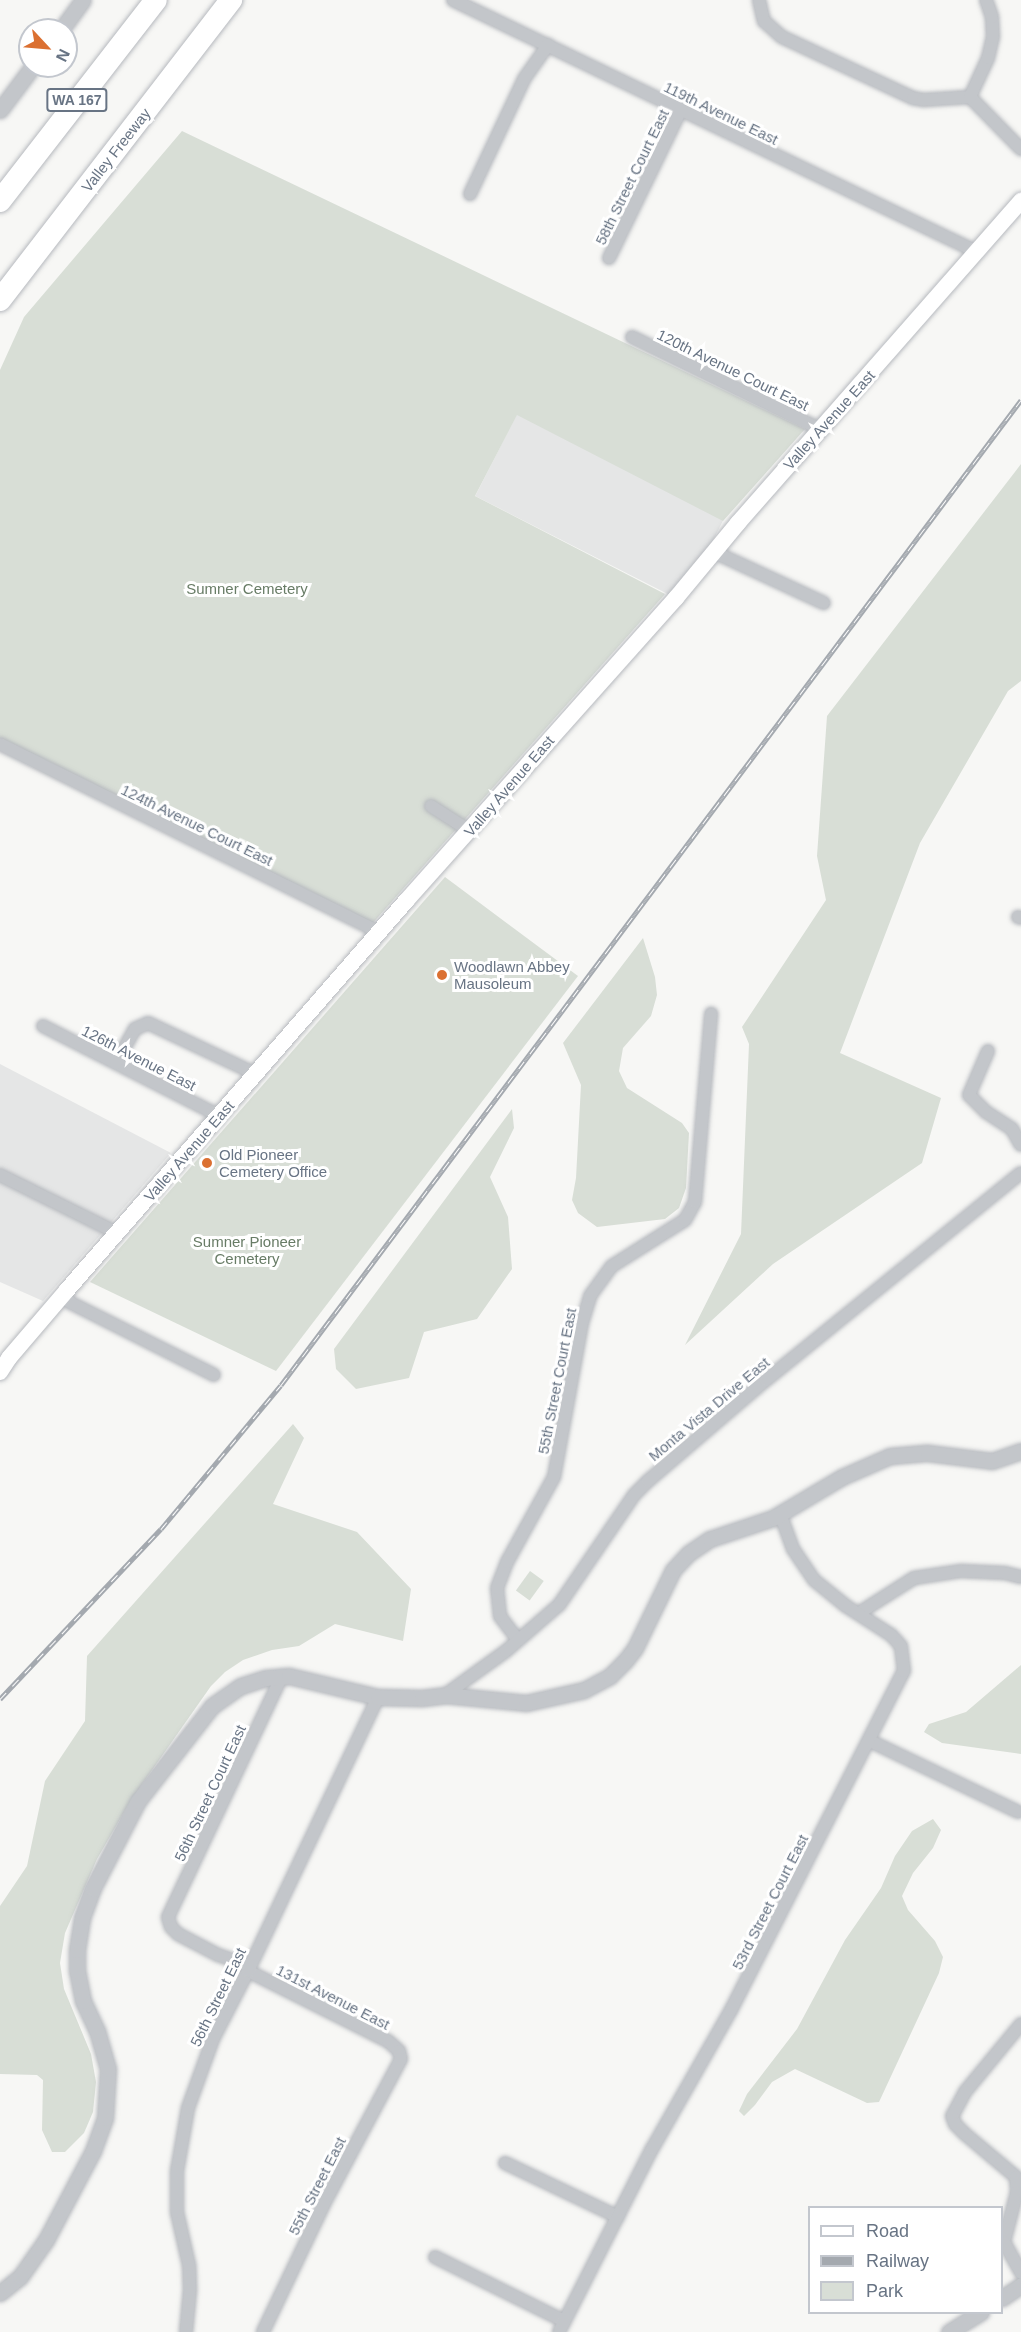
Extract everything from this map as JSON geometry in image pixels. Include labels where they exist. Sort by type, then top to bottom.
[{"type":"highway","name":"WA 167","points":[[0,201],[156,0]]},
{"type":"highway","name":"Valley Freeway","points":[[0,300],[231,0]]},
{"type":"highway","points":[[152,104],[244,0]]},
{"type":"main road","name":"Valley Avenue East","points":[[0,1372],[9,1358],[62,1296],[1021,201]]},
{"type":"street","points":[[70,18],[83,0]]},
{"type":"street","name":"119th Avenue East","points":[[453,0],[977,252]]},
{"type":"street","points":[[759,0],[764,21],[774,32],[894,91],[923,100],[970,97],[1021,149]]},
{"type":"street","points":[[970,97],[988,58],[993,38],[992,17],[986,0]]},
{"type":"street","points":[[470,194],[524,79],[548,45]]},
{"type":"street","points":[[0,110],[24,78]]},
{"type":"street","name":"58th Street Court East","points":[[609,258],[681,110]]},
{"type":"street","name":"120th Avenue Court East","points":[[632,337],[820,429]]},
{"type":"street","points":[[714,552],[824,603]]},
{"type":"street","name":"124th Avenue Court East","points":[[0,744],[380,933]]},
{"type":"street","points":[[431,806],[470,831]]},
{"type":"street","name":"55th Street Court East","points":[[518,1640],[500,1616],[497,1588],[507,1562],[554,1477],[582,1323],[590,1296],[612,1266],[685,1220],[695,1202],[711,1014]]},
{"type":"street","points":[[116,1063],[135,1029],[148,1023],[256,1074]]},
{"type":"street","name":"126th Avenue East","points":[[43,1026],[212,1112],[216,1121]]},
{"type":"street","points":[[988,1051],[969,1095],[986,1112],[1012,1129],[1021,1145]]},
{"type":"street","name":"Monta Vista Drive East","points":[[445,1695],[518,1640],[559,1605],[634,1495],[648,1481],[766,1380],[1021,1173]]},
{"type":"street","points":[[0,1175],[117,1233]]},
{"type":"street","points":[[62,1296],[71,1303],[214,1375]]},
{"type":"street","points":[[0,2293],[21,2277],[42,2247],[89,2160],[105,2118],[108,2069],[97,2031],[84,2001],[76,1960],[82,1918],[93,1887],[138,1801],[212,1706],[241,1686],[282,1676],[316,1681],[378,1697],[422,1698],[445,1695],[526,1702],[556,1698],[598,1684],[617,1669],[635,1648],[664,1583],[689,1553],[710,1539],[780,1513],[842,1477],[890,1456],[928,1453],[992,1461],[1021,1451]]},
{"type":"street","name":"53rd Street Court East","points":[[562,2327],[652,2149],[731,2010],[901,1682],[904,1658],[901,1646],[891,1635],[846,1606],[814,1580],[793,1549],[780,1513]]},
{"type":"street","points":[[859,1613],[898,1587],[923,1576],[961,1570],[1005,1573],[1021,1577]]},
{"type":"street","name":"56th Street Court East","points":[[170,1924],[170,1911],[282,1676]]},
{"type":"street","name":"56th Street East","points":[[186,2332],[190,2290],[189,2265],[177,2212],[177,2171],[183,2128],[203,2063],[378,1697]]},
{"type":"street","points":[[870,1741],[1018,1812]]},
{"type":"street","name":"131st Avenue East","points":[[170,1924],[186,1939],[370,2031],[396,2047],[400,2055]]},
{"type":"street","points":[[1021,2024],[964,2092],[952,2116],[955,2124],[965,2134],[1016,2177],[1017,2192],[1004,2242],[1021,2273]]},
{"type":"street","name":"55th Street East","points":[[263,2332],[349,2156],[399,2065],[400,2055]]},
{"type":"street","points":[[505,2163],[618,2217]]},
{"type":"street","points":[[435,2257],[562,2327]]},
{"type":"street","points":[[1003,2297],[1021,2285]]},
{"type":"street","points":[[949,2332],[979,2314]]},
{"type":"shaded area","points":[[517,414],[724,519],[682,601],[475,496]]},
{"type":"shaded area","points":[[0,1064],[171,1153],[43,1301],[0,1282]]},
{"type":"green space","name":"Sumner Cemetery","points":[[182,131],[805,429],[723,521],[517,415],[475,496],[665,594],[371,925],[0,739],[0,370],[24,317]]},
{"type":"green space","points":[[1021,464],[1021,681],[1008,691],[920,843],[840,1053],[941,1098],[922,1163],[773,1264],[685,1345],[741,1234],[749,1044],[742,1027],[826,900],[817,856],[827,716]]},
{"type":"green space","name":"Sumner Pioneer Cemetery","points":[[445,877],[578,976],[276,1371],[90,1282]]},
{"type":"green space","points":[[643,938],[655,977],[657,995],[651,1016],[623,1048],[619,1071],[627,1088],[682,1123],[689,1133],[686,1188],[679,1208],[665,1219],[597,1227],[578,1213],[572,1200],[576,1178],[581,1085],[563,1043]]},
{"type":"green space","points":[[512,1109],[514,1128],[490,1177],[508,1217],[512,1269],[477,1319],[424,1332],[409,1378],[356,1389],[336,1369],[334,1349]]},
{"type":"green space","points":[[293,1424],[304,1438],[273,1504],[357,1532],[411,1589],[403,1641],[335,1624],[299,1646],[272,1650],[243,1660],[225,1672],[211,1686],[131,1800],[97,1859],[65,1933],[60,1963],[64,1989],[91,2054],[96,2082],[93,2112],[84,2133],[65,2152],[52,2152],[42,2130],[43,2080],[37,2075],[0,2074],[0,1906],[27,1866],[45,1781],[85,1721],[87,1656]]},
{"type":"green space","points":[[530,1571],[544,1581],[530,1600],[516,1590]]},
{"type":"green space","points":[[1021,1665],[1021,1754],[942,1743],[924,1732],[929,1724],[966,1712]]},
{"type":"green space","points":[[933,1819],[941,1830],[933,1848],[913,1873],[902,1896],[908,1910],[935,1941],[943,1957],[939,1973],[879,2102],[867,2103],[795,2069],[772,2082],[744,2116],[739,2111],[747,2094],[797,2029],[845,1940],[881,1888],[895,1856],[912,1831]]},
{"type":"railway","points":[[0,1699],[161,1529],[281,1385],[1021,400]]},
{"type":"place","name":"Woodlawn Abbey Mausoleum","points":[[442,975]]},
{"type":"place","name":"Old Pioneer Cemetery Office","points":[[207,1163]]}]
